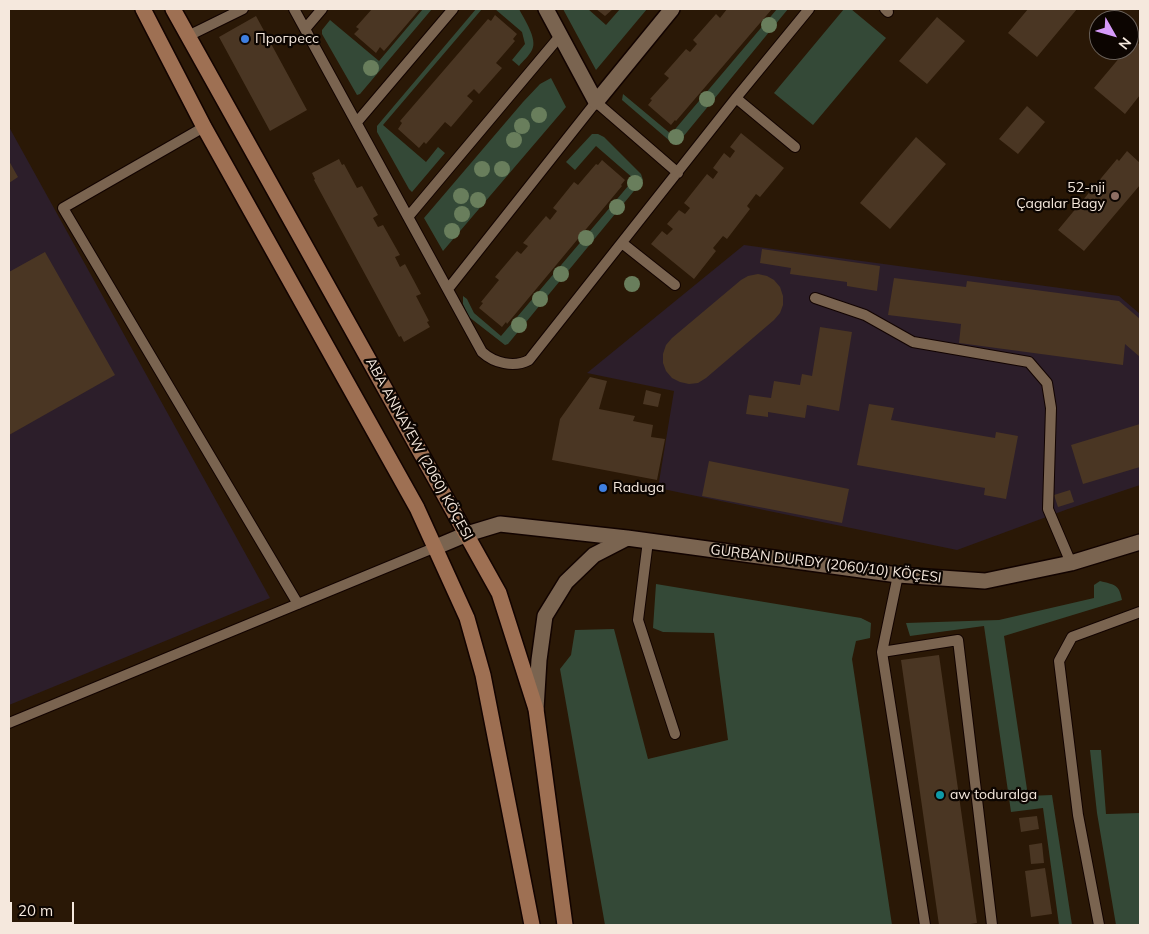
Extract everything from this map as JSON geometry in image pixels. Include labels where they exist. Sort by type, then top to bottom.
[{"type":"main road","points":[[143,9],[204,127],[418,508],[467,618],[483,675],[532,925]]},
{"type":"main road","name":"ABA ANNAÝEW (2060) KÖÇESI","points":[[173,9],[499,593],[536,709],[565,925]]},
{"type":"street","points":[[546,9],[596,102],[672,9]]},
{"type":"street","name":"GURBAN DURDY (2060/10) KÖÇESI","points":[[436,548],[467,534],[500,524],[627,538],[898,575],[985,582],[1138,547]]},
{"type":"street","points":[[536,709],[539,660],[545,616],[566,582],[594,555],[627,538]]},
{"type":"lane","points":[[188,36],[243,9]]},
{"type":"lane","points":[[294,9],[482,352],[490,360],[520,365],[529,360],[736,98],[810,9]]},
{"type":"lane","points":[[306,29],[322,9]]},
{"type":"lane","points":[[356,122],[453,9]]},
{"type":"lane","points":[[408,217],[560,36]]},
{"type":"lane","points":[[736,98],[795,147]]},
{"type":"lane","points":[[448,289],[596,102],[678,173]]},
{"type":"lane","points":[[204,127],[63,208],[298,604]]},
{"type":"lane","points":[[622,243],[675,285]]},
{"type":"lane","points":[[815,298],[865,315],[913,342],[1029,362],[1047,383],[1051,408],[1048,509],[1071,563]]},
{"type":"lane","points":[[648,541],[638,620],[675,734]]},
{"type":"lane","points":[[9,723],[436,548]]},
{"type":"lane","points":[[898,575],[882,652],[925,925]]},
{"type":"lane","points":[[1099,925],[1078,815],[1059,661],[1072,637],[1140,612]]},
{"type":"lane","points":[[882,652],[958,640],[992,925]]},
{"type":"shaded area","points":[[9,127],[270,598],[9,705]]},
{"type":"shaded area","points":[[744,245],[1119,296],[1140,314],[1140,485],[957,550],[658,488],[674,391],[587,373]]},
{"type":"green space","points":[[423,9],[432,9],[360,94],[357,95],[322,34],[322,30],[330,20],[379,61]]},
{"type":"green space","points":[[476,9],[482,9],[383,125],[426,162],[438,147],[445,153],[412,192],[377,132],[377,126]]},
{"type":"green space","points":[[495,9],[519,9],[530,29],[533,40],[532,50],[519,66],[512,60],[525,44],[522,32]]},
{"type":"green space","points":[[563,9],[588,9],[606,25],[620,9],[647,9],[596,70]]},
{"type":"green space","points":[[777,9],[788,9],[678,143],[671,142],[622,100],[623,94],[671,134]]},
{"type":"green space","points":[[844,9],[851,9],[886,38],[813,125],[774,93]]},
{"type":"green space","points":[[551,78],[566,107],[443,251],[424,218],[523,102],[540,84]]},
{"type":"green space","points":[[592,134],[604,137],[641,174],[643,180],[508,344],[505,345],[469,317],[463,304],[463,296],[467,299],[474,313],[501,336],[634,179],[596,146],[575,170],[566,162]]},
{"type":"green space","points":[[1100,581],[1116,586],[1122,600],[1004,636],[1028,796],[1052,795],[1072,925],[1059,925],[1043,808],[1011,812],[984,626],[910,636],[906,623],[999,620],[1094,598],[1094,585]]},
{"type":"green space","points":[[656,584],[861,618],[871,623],[870,638],[856,641],[852,659],[892,925],[605,925],[560,669],[571,655],[575,630],[614,629],[648,759],[728,740],[714,633],[663,632],[653,628]]},
{"type":"green space","points":[[1090,750],[1101,750],[1106,814],[1140,813],[1140,925],[1116,925],[1097,813]]},
{"type":"building","points":[[372,9],[420,9],[384,51],[380,47],[376,53],[354,34],[359,29],[356,27]]},
{"type":"building","points":[[596,9],[613,9],[605,16]]},
{"type":"building","points":[[727,9],[772,9],[671,125],[648,105],[652,100],[650,99],[669,78],[664,74],[686,49],[690,52],[697,44],[693,40],[716,14],[720,18]]},
{"type":"building","points":[[1028,9],[1077,9],[1037,57],[1008,33]]},
{"type":"building","points":[[495,15],[517,34],[513,39],[515,41],[496,63],[502,68],[479,94],[474,89],[467,96],[473,101],[451,127],[445,122],[426,144],[424,142],[419,148],[398,129],[402,123],[400,121],[488,19],[491,21]]},
{"type":"building","points":[[256,16],[307,110],[270,131],[219,37]]},
{"type":"building","points":[[937,17],[965,41],[927,84],[899,61]]},
{"type":"building","points":[[1140,45],[1140,95],[1125,114],[1094,88],[1118,60],[1139,60]]},
{"type":"building","points":[[1027,106],[1045,122],[1018,154],[999,139]]},
{"type":"building","points":[[741,133],[784,168],[760,197],[756,194],[747,206],[750,209],[727,239],[723,236],[713,248],[716,251],[694,279],[651,244],[662,231],[667,235],[673,229],[667,224],[679,210],[685,214],[690,208],[684,203],[707,174],[713,179],[718,172],[713,168],[724,153],[730,158],[735,151],[730,147]]},
{"type":"building","points":[[916,137],[946,164],[890,229],[860,203]]},
{"type":"building","points":[[1127,151],[1140,163],[1140,185],[1084,251],[1058,230],[1117,159],[1119,161]]},
{"type":"building","points":[[339,159],[342,165],[344,164],[357,188],[362,186],[378,215],[373,218],[378,227],[383,225],[400,255],[395,257],[400,267],[405,264],[421,294],[416,296],[429,321],[427,322],[430,327],[404,342],[401,336],[399,337],[314,180],[312,173]]},
{"type":"building","points":[[602,160],[625,180],[622,186],[507,324],[506,322],[502,327],[479,308],[483,303],[481,302],[499,280],[495,277],[517,251],[521,254],[528,246],[523,243],[546,216],[550,220],[557,211],[553,208],[574,182],[578,185],[596,164],[598,165]]},
{"type":"building","points":[[9,161],[18,177],[9,183]]},
{"type":"building","points":[[762,249],[880,266],[877,291],[847,286],[847,282],[790,274],[791,268],[760,263]]},
{"type":"building","points":[[45,252],[115,375],[9,435],[9,272]]},
{"type":"building","points":[[758,274],[774,280],[780,287],[783,305],[780,313],[698,383],[689,384],[672,378],[666,371],[663,363],[666,345],[741,280]]},
{"type":"building","points":[[894,278],[966,287],[967,281],[1119,301],[1140,319],[1140,357],[1125,344],[1123,365],[959,343],[961,324],[888,315]]},
{"type":"building","points":[[820,327],[852,332],[839,411],[807,405],[805,418],[768,412],[768,417],[746,414],[749,395],[771,398],[774,381],[800,385],[802,374],[812,376]]},
{"type":"building","points":[[590,377],[607,381],[599,409],[635,416],[633,421],[653,425],[651,437],[665,439],[657,480],[552,460],[560,419]]},
{"type":"building","points":[[646,390],[661,394],[658,407],[643,404]]},
{"type":"building","points":[[869,404],[894,408],[891,420],[995,438],[996,432],[1018,436],[1006,499],[984,495],[985,488],[857,465]]},
{"type":"building","points":[[1140,424],[1140,467],[1083,484],[1071,445]]},
{"type":"building","points":[[709,461],[849,489],[842,523],[702,496]]},
{"type":"building","points":[[1070,490],[1074,502],[1058,507],[1054,495]]},
{"type":"building","name":"aw toduralga","points":[[939,655],[977,923],[964,925],[939,925],[901,660]]},
{"type":"building","points":[[1037,816],[1039,829],[1021,832],[1019,818]]},
{"type":"building","points":[[1042,843],[1044,863],[1031,864],[1029,845]]},
{"type":"building","points":[[1045,868],[1052,914],[1031,917],[1025,871]]},
{"type":"place","name":"Прогресс","points":[[245,39]]},
{"type":"place","name":"52-nji Çagalar Bagy","points":[[1115,196]]},
{"type":"place","name":"Raduga","points":[[603,488]]},
{"type":"place","name":"aw toduralga","points":[[940,795]]}]
